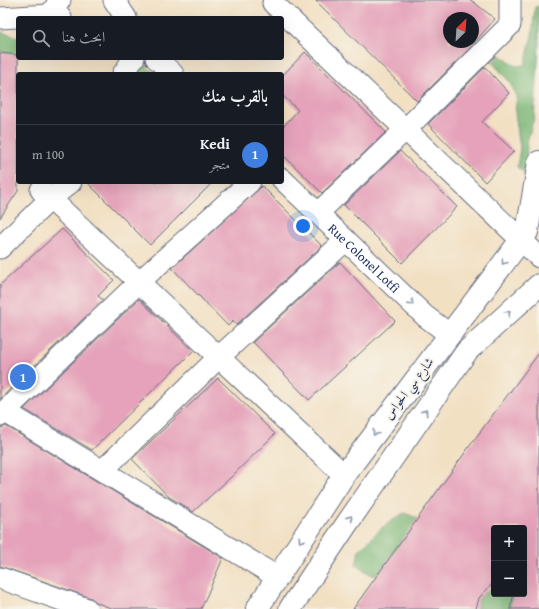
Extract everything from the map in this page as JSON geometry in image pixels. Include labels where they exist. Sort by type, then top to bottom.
[{"type":"street","points":[[114,0],[125,16]]},
{"type":"street","points":[[318,213],[405,130],[510,25],[510,0]]},
{"type":"street","points":[[273,3],[539,257]]},
{"type":"street","points":[[16,16],[57,11]]},
{"type":"street","points":[[0,18],[16,16]]},
{"type":"street","points":[[124,72],[133,60]]},
{"type":"street","points":[[158,60],[171,72]]},
{"type":"street","name":"شارع سي الحواس","points":[[258,609],[277,577],[344,475],[527,232],[539,162]]},
{"type":"street","name":"Rue Colonel Lotfi","points":[[284,181],[425,316],[449,334]]},
{"type":"street","points":[[0,246],[46,190],[65,184]]},
{"type":"street","points":[[248,184],[138,283],[2,413],[103,470],[277,577]]},
{"type":"street","points":[[46,190],[138,283],[344,475]]},
{"type":"street","points":[[103,470],[218,358],[346,240]]},
{"type":"street","name":"شارع سي الحواس","points":[[290,609],[346,525],[467,351],[539,285]]},
{"type":"street","points":[[449,334],[467,351]]},
{"type":"street","points":[[0,578],[87,609]]},
{"type":"green space","points":[[539,6],[539,45],[534,118],[527,142],[526,174],[517,167],[520,148],[515,112],[517,96],[508,80],[493,63],[499,54],[516,66],[525,65],[532,36],[535,7]]},
{"type":"green space","points":[[0,32],[16,36],[16,54],[10,56],[0,51]]},
{"type":"green space","points":[[143,65],[152,72],[136,72],[139,67]]},
{"type":"green space","points":[[404,513],[417,518],[423,527],[399,577],[372,575],[356,565],[359,550],[384,526]]},
{"type":"green space","points":[[491,588],[491,597],[512,597],[510,609],[476,609],[479,598]]},
{"type":"building","points":[[315,0],[471,0],[495,19],[479,37],[479,12],[443,12],[443,48],[470,48],[417,101]]},
{"type":"building","points":[[305,52],[386,132],[322,193],[284,156],[284,126],[298,110],[284,97],[284,74]]},
{"type":"building","points":[[0,53],[16,55],[16,60],[18,60],[18,72],[16,72],[16,184],[18,184],[18,191],[0,218]]},
{"type":"building","points":[[485,67],[509,93],[482,122],[514,151],[485,182],[428,124]]},
{"type":"building","points":[[400,151],[457,207],[402,263],[344,205]]},
{"type":"building","points":[[89,184],[211,184],[150,245]]},
{"type":"building","points":[[262,186],[322,246],[236,325],[233,321],[228,326],[172,268]]},
{"type":"building","points":[[62,229],[114,280],[98,296],[103,300],[0,399],[0,285]]},
{"type":"building","points":[[340,262],[395,321],[309,400],[253,342]]},
{"type":"building","points":[[139,299],[193,351],[92,450],[24,409]]},
{"type":"building","points":[[539,353],[539,609],[510,609],[513,597],[527,597],[527,525],[491,525],[491,585],[479,598],[476,609],[353,609],[474,440]]},
{"type":"building","points":[[218,378],[275,434],[193,512],[168,496],[132,459]]},
{"type":"building","points":[[6,426],[223,558],[201,609],[114,609],[97,603],[91,598],[0,566],[0,428]]},
{"type":"place","name":"Kedi","points":[[23,377]]}]
